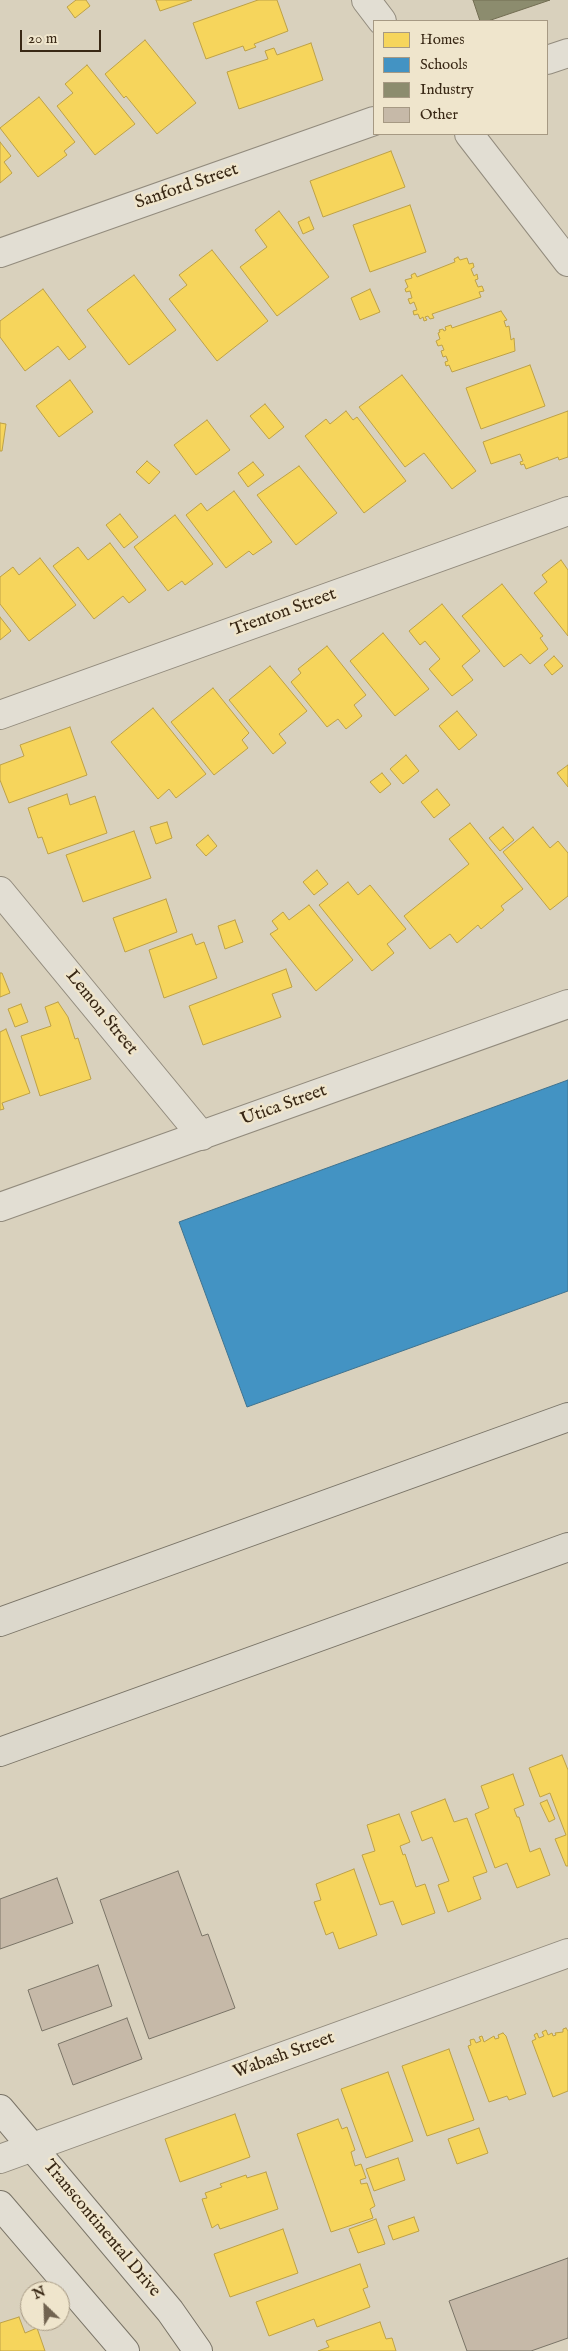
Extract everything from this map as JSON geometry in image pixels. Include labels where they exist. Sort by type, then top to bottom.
[{"type":"highway","points":[[0,1622],[565,1418]]},
{"type":"highway","points":[[0,1752],[568,1547]]},
{"type":"highway","points":[[472,1581],[568,1564]]},
{"type":"street","points":[[366,0],[381,20]]},
{"type":"street","points":[[548,60],[568,53]]},
{"type":"street","name":"Sanford Street","points":[[0,253],[373,121]]},
{"type":"street","points":[[469,135],[568,262]]},
{"type":"street","name":"Trenton Street","points":[[0,715],[568,510]]},
{"type":"street","name":"Lemon Street","points":[[0,891],[202,1136]]},
{"type":"street","name":"Utica Street","points":[[0,1207],[568,1004]]},
{"type":"street","name":"Wabash Street","points":[[0,2159],[568,1953]]},
{"type":"street","name":"Transcontinental Drive","points":[[0,2109],[170,2311],[198,2351]]},
{"type":"street","points":[[0,2205],[125,2351]]},
{"type":"building: Homes","points":[[76,0],[86,0],[90,6],[75,18],[67,7]]},
{"type":"building: Homes","points":[[156,0],[192,0],[160,11]]},
{"type":"building: Homes","points":[[258,0],[277,0],[288,31],[254,44],[256,47],[245,51],[243,46],[206,59],[193,23]]},
{"type":"building: Homes","points":[[145,40],[196,103],[157,134],[105,74]]},
{"type":"building: Homes","points":[[311,43],[323,80],[239,109],[227,72],[268,59],[265,51],[274,48],[277,55]]},
{"type":"building: Homes","points":[[87,65],[135,124],[95,155],[57,106],[73,93],[65,84]]},
{"type":"building: Homes","points":[[39,97],[75,142],[64,151],[67,155],[38,177],[0,128]]},
{"type":"building: Homes","points":[[0,142],[11,156],[4,162],[12,173],[0,183]]},
{"type":"building: Homes","points":[[391,151],[405,187],[323,217],[310,181]]},
{"type":"building: Homes","points":[[410,205],[426,252],[370,272],[353,225]]},
{"type":"building: Homes","points":[[279,211],[329,277],[277,316],[240,267],[267,247],[255,230]]},
{"type":"building: Homes","points":[[309,217],[314,229],[303,234],[298,222]]},
{"type":"building: Homes","points":[[212,250],[268,321],[217,361],[169,299],[187,285],[179,275]]},
{"type":"building: Homes","points":[[458,257],[460,260],[467,258],[469,264],[473,263],[474,267],[471,269],[474,276],[477,274],[478,279],[475,280],[478,287],[482,286],[484,291],[479,292],[481,297],[432,314],[434,318],[430,319],[428,316],[425,317],[427,320],[424,321],[423,317],[420,319],[418,314],[414,315],[413,311],[417,310],[414,302],[410,304],[408,299],[412,298],[410,291],[406,292],[405,289],[408,287],[405,280],[412,278],[411,275],[415,273],[417,277],[455,262],[454,259]]},
{"type":"building: Homes","points":[[134,275],[176,330],[129,365],[87,310]]},
{"type":"building: Homes","points":[[43,289],[86,347],[69,360],[58,346],[25,371],[0,337],[0,321]]},
{"type":"building: Homes","points":[[370,289],[380,312],[360,320],[351,298]]},
{"type":"building: Homes","points":[[501,311],[507,320],[504,321],[506,327],[509,326],[511,340],[514,338],[515,351],[452,372],[449,365],[446,366],[445,362],[448,361],[446,356],[443,357],[441,351],[444,350],[442,345],[438,346],[436,341],[440,339],[439,330],[443,329],[444,331],[446,330],[445,327],[451,325],[452,328]]},
{"type":"building: Homes","points":[[530,365],[545,406],[481,429],[466,388]]},
{"type":"building: Homes","points":[[402,375],[476,471],[452,489],[424,453],[405,467],[359,407]]},
{"type":"building: Homes","points":[[70,380],[93,412],[59,437],[36,406]]},
{"type":"building: Homes","points":[[265,404],[284,427],[269,439],[250,416]]},
{"type":"building: Homes","points":[[346,411],[353,420],[357,417],[406,481],[364,513],[305,436],[326,419],[330,424]]},
{"type":"building: Homes","points":[[568,411],[568,457],[559,460],[558,457],[526,469],[524,464],[521,465],[520,462],[523,461],[520,454],[491,464],[483,442]]},
{"type":"building: Homes","points":[[207,420],[230,450],[196,475],[174,445]]},
{"type":"building: Homes","points":[[0,423],[6,424],[2,451],[0,451]]},
{"type":"building: Homes","points":[[147,461],[160,472],[149,484],[136,472]]},
{"type":"building: Homes","points":[[253,462],[264,475],[248,487],[238,473]]},
{"type":"building: Homes","points":[[299,466],[337,513],[296,545],[257,495]]},
{"type":"building: Homes","points":[[234,491],[272,542],[253,555],[249,551],[226,568],[186,515],[201,503],[207,511]]},
{"type":"building: Homes","points":[[120,514],[138,537],[124,548],[106,525]]},
{"type":"building: Homes","points":[[175,515],[213,564],[185,585],[182,581],[168,591],[134,547]]},
{"type":"building: Homes","points":[[110,543],[146,590],[129,603],[123,596],[94,619],[53,566],[78,547],[88,560]]},
{"type":"building: Homes","points":[[40,558],[76,605],[29,641],[0,604],[0,577],[13,567],[19,575]]},
{"type":"building: Homes","points":[[561,560],[568,570],[568,636],[534,593],[547,582],[542,575]]},
{"type":"building: Homes","points":[[502,584],[543,636],[540,638],[548,649],[530,664],[521,654],[504,667],[462,616]]},
{"type":"building: Homes","points":[[442,604],[480,651],[462,666],[473,680],[452,696],[429,669],[440,659],[425,641],[420,645],[409,631]]},
{"type":"building: Homes","points":[[0,617],[11,631],[0,640]]},
{"type":"building: Homes","points":[[383,633],[429,689],[395,716],[350,661]]},
{"type":"building: Homes","points":[[327,646],[366,695],[354,705],[362,716],[346,729],[338,719],[327,727],[291,682],[301,673],[298,669]]},
{"type":"building: Homes","points":[[554,656],[563,666],[552,675],[544,665]]},
{"type":"building: Homes","points":[[270,666],[307,711],[279,734],[286,743],[273,754],[229,700]]},
{"type":"building: Homes","points":[[213,688],[249,733],[242,740],[248,748],[214,775],[171,722]]},
{"type":"building: Homes","points":[[153,708],[206,774],[176,798],[169,789],[158,799],[111,742]]},
{"type":"building: Homes","points":[[457,711],[477,735],[459,750],[439,726]]},
{"type":"building: Homes","points":[[70,727],[87,775],[9,803],[0,780],[0,765],[24,756],[20,745]]},
{"type":"building: Homes","points":[[406,755],[419,771],[403,784],[390,769]]},
{"type":"building: Homes","points":[[568,765],[568,787],[557,773]]},
{"type":"building: Homes","points":[[382,773],[391,784],[380,793],[370,782]]},
{"type":"building: Homes","points":[[437,789],[450,805],[434,818],[421,802]]},
{"type":"building: Homes","points":[[67,794],[70,805],[95,796],[107,833],[48,854],[42,837],[38,838],[28,808]]},
{"type":"building: Homes","points":[[167,822],[172,838],[156,844],[150,827]]},
{"type":"building: Homes","points":[[470,823],[523,889],[501,906],[504,910],[481,929],[478,925],[457,943],[450,934],[430,949],[404,916],[469,864],[449,839]]},
{"type":"building: Homes","points":[[503,827],[514,840],[500,851],[489,838]]},
{"type":"building: Homes","points":[[533,827],[550,848],[558,841],[568,853],[568,896],[550,910],[503,852]]},
{"type":"building: Homes","points":[[134,831],[151,878],[83,902],[66,855]]},
{"type":"building: Homes","points":[[208,835],[217,846],[206,856],[196,845]]},
{"type":"building: Homes","points":[[317,870],[328,884],[314,895],[303,882]]},
{"type":"building: Homes","points":[[348,882],[358,895],[370,885],[406,929],[387,944],[394,953],[372,971],[319,905]]},
{"type":"building: Homes","points":[[166,899],[177,932],[125,952],[113,918]]},
{"type":"building: Homes","points":[[309,905],[353,960],[316,991],[270,934],[278,929],[272,921],[283,912],[289,920]]},
{"type":"building: Homes","points":[[235,920],[243,942],[225,949],[218,926]]},
{"type":"building: Homes","points":[[192,934],[196,945],[204,942],[217,978],[164,998],[149,950]]},
{"type":"building: Homes","points":[[286,969],[292,987],[272,994],[281,1017],[203,1045],[189,1006]]},
{"type":"building: Homes","points":[[0,973],[2,973],[10,993],[0,997]]},
{"type":"building: Homes","points":[[58,1002],[68,1017],[75,1039],[78,1038],[91,1079],[40,1096],[21,1036],[51,1026],[45,1007]]},
{"type":"building: Homes","points":[[21,1004],[28,1022],[15,1027],[8,1009]]},
{"type":"building: Homes","points":[[6,1029],[30,1093],[2,1103],[4,1109],[0,1110],[0,1032]]},
{"type":"building: Homes","points":[[562,1755],[568,1770],[568,1866],[566,1866],[555,1839],[566,1835],[550,1793],[540,1797],[529,1768]]},
{"type":"building: Homes","points":[[513,1774],[524,1805],[514,1809],[517,1817],[519,1817],[530,1852],[540,1848],[550,1875],[517,1888],[507,1863],[495,1868],[475,1814],[489,1808],[481,1786]]},
{"type":"building: Homes","points":[[445,1799],[454,1822],[467,1818],[487,1872],[473,1877],[481,1899],[448,1912],[438,1885],[449,1881],[432,1837],[422,1841],[411,1812]]},
{"type":"building: Homes","points":[[547,1800],[555,1819],[549,1822],[540,1803]]},
{"type":"building: Homes","points":[[399,1814],[410,1842],[400,1846],[403,1855],[405,1854],[416,1887],[425,1884],[435,1913],[402,1925],[393,1901],[380,1905],[362,1855],[375,1851],[367,1825]]},
{"type":"building: Homes","points":[[354,1869],[377,1935],[339,1949],[333,1932],[326,1935],[314,1902],[321,1900],[316,1884]]},
{"type":"building: Homes","points":[[566,2028],[568,2031],[568,2091],[553,2097],[532,2041],[536,2039],[534,2035],[537,2033],[539,2038],[544,2036],[542,2032],[546,2030],[548,2035],[552,2033],[553,2036],[556,2035],[555,2033],[563,2032],[563,2029]]},
{"type":"building: Homes","points":[[503,2033],[506,2036],[526,2094],[509,2100],[507,2096],[489,2102],[468,2046],[471,2045],[470,2040],[474,2039],[476,2043],[481,2041],[479,2037],[482,2036],[484,2042],[494,2036],[495,2039],[499,2038],[498,2035]]},
{"type":"building: Homes","points":[[449,2049],[474,2120],[427,2136],[402,2066]]},
{"type":"building: Homes","points":[[388,2072],[413,2141],[366,2158],[341,2089]]},
{"type":"building: Homes","points":[[235,2114],[250,2157],[180,2182],[165,2139]]},
{"type":"building: Homes","points":[[338,2119],[342,2129],[347,2127],[355,2150],[351,2152],[355,2166],[361,2164],[366,2178],[360,2180],[361,2184],[367,2183],[375,2206],[370,2209],[373,2218],[331,2232],[297,2134]]},
{"type":"building: Homes","points":[[479,2128],[488,2153],[457,2164],[448,2139]]},
{"type":"building: Homes","points":[[398,2158],[405,2180],[374,2191],[366,2169]]},
{"type":"building: Homes","points":[[266,2172],[278,2209],[220,2229],[218,2224],[212,2228],[202,2199],[207,2198],[205,2193],[222,2187],[220,2184],[246,2175],[247,2178]]},
{"type":"building: Homes","points":[[414,2217],[419,2231],[393,2240],[388,2226]]},
{"type":"building: Homes","points":[[376,2219],[385,2244],[358,2253],[349,2229]]},
{"type":"building: Homes","points":[[283,2229],[298,2273],[230,2297],[214,2254]]},
{"type":"building: Homes","points":[[360,2264],[368,2287],[363,2289],[370,2307],[317,2327],[314,2319],[269,2336],[256,2302]]},
{"type":"building: Homes","points":[[19,2317],[20,2331],[24,2331],[25,2333],[38,2331],[45,2351],[0,2351],[0,2323]]},
{"type":"building: Homes","points":[[380,2322],[386,2339],[392,2338],[396,2351],[318,2351],[329,2347],[326,2341]]},
{"type":"building: Schools","points":[[568,1080],[568,1291],[247,1407],[179,1222]]},
{"type":"building: Industry","points":[[473,0],[550,0],[491,20],[480,20]]},
{"type":"building: Other","points":[[178,1871],[202,1936],[208,1934],[235,2008],[149,2039],[100,1900]]},
{"type":"building: Other","points":[[57,1878],[73,1923],[0,1949],[0,1899]]},
{"type":"building: Other","points":[[98,1965],[112,2006],[42,2031],[28,1990]]},
{"type":"building: Other","points":[[127,2018],[142,2059],[73,2085],[58,2044]]},
{"type":"building: Other","points":[[568,2258],[568,2338],[531,2351],[467,2351],[449,2301]]}]
